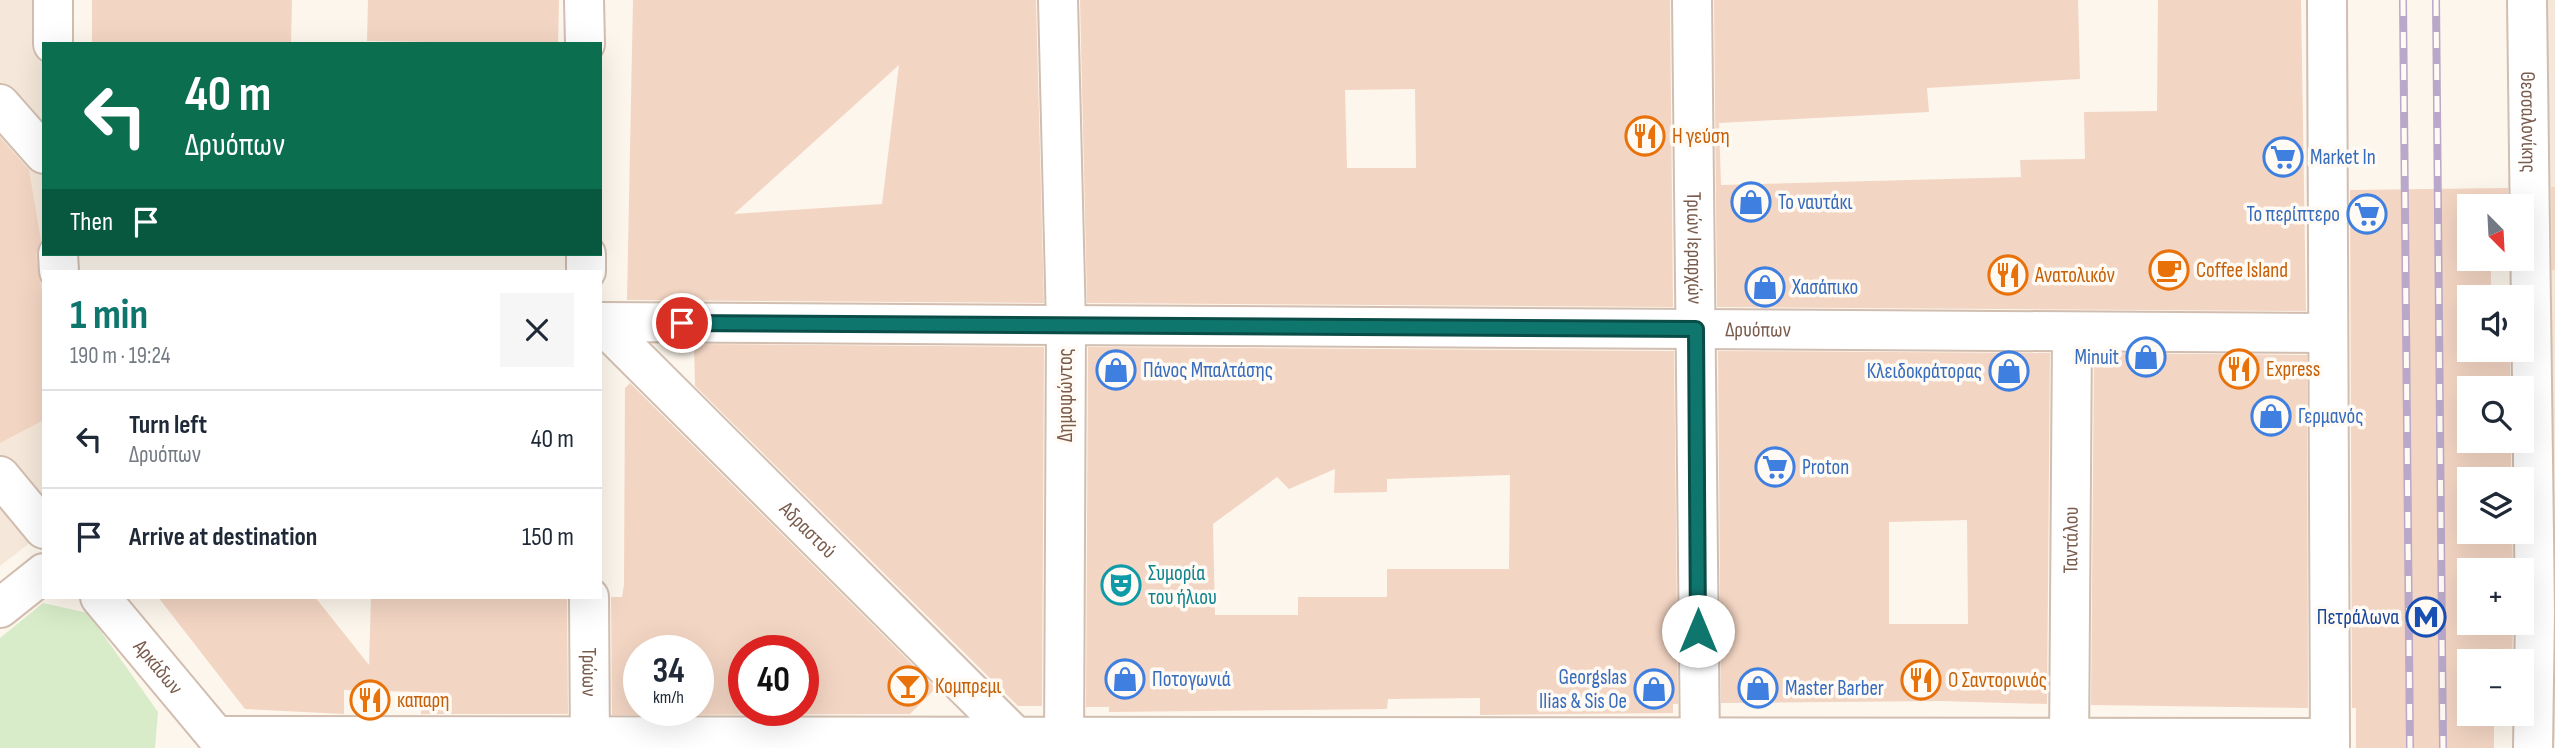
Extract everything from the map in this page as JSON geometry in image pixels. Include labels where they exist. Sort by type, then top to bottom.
[{"type":"street","points":[[53,0],[53,42]]},
{"type":"street","points":[[584,0],[585,42]]},
{"type":"street","name":"Δημοφώντος","points":[[1058,0],[1066,325],[1064,743]]},
{"type":"street","name":"Τριών Ιεραρχών","points":[[1692,0],[1700,743]]},
{"type":"street","points":[[209,742],[831,742],[1016,737],[1064,743],[2330,743],[2327,0]]},
{"type":"street","name":"Θεσσαλονίκης","points":[[2527,0],[2543,298],[2545,613],[2533,748]]},
{"type":"street","points":[[0,104],[42,152]]},
{"type":"street","name":"Δρυόπων","points":[[602,322],[2327,333]]},
{"type":"street","name":"Αδραστού","points":[[602,324],[1016,737]]},
{"type":"street","name":"Ταντάλου","points":[[2069,743],[2072,332]]},
{"type":"street","points":[[0,476],[42,527]]},
{"type":"street","points":[[0,608],[42,575]]},
{"type":"street","name":"Αρκάδων","points":[[102,599],[209,742]]},
{"type":"street","name":"Τρώων","points":[[589,599],[590,742]]},
{"type":"street","points":[[2533,748],[2555,748]]},
{"type":"shaded area","points":[[0,0],[55,0],[44,42],[42,42],[42,526],[40,535],[0,566]]},
{"type":"shaded area","points":[[2538,0],[2555,0],[2555,739],[2547,739]]},
{"type":"green space","points":[[43,603],[88,613],[158,712],[155,748],[0,748],[0,638]]},
{"type":"building","points":[[92,0],[292,0],[291,42],[92,42]]},
{"type":"building","points":[[368,0],[559,0],[558,42],[367,41]]},
{"type":"building","points":[[633,0],[1036,0],[1044,303],[627,300]],"holes":[[[899,65],[882,204],[734,214]]]},
{"type":"building","points":[[1080,0],[1670,0],[1673,307],[1087,303]],"holes":[[[1415,89],[1416,168],[1347,168],[1345,90]]]},
{"type":"building","points":[[1714,0],[2078,0],[2080,79],[1927,88],[1929,112],[1719,123],[1721,185],[2021,177],[2020,160],[2085,159],[2084,112],[2157,111],[2158,0],[2301,0],[2306,311],[1717,307]]},
{"type":"building","points":[[0,137],[29,170],[41,241],[36,255],[42,290],[42,421],[0,443]]},
{"type":"building","points":[[2551,187],[2555,187],[2555,270],[2552,270]]},
{"type":"building","points":[[2508,188],[2508,194],[2457,194],[2457,271],[2491,271],[2491,285],[2457,285],[2457,362],[2510,362],[2510,376],[2457,376],[2457,453],[2511,453],[2511,467],[2457,467],[2457,544],[2512,544],[2513,558],[2457,558],[2457,635],[2513,635],[2512,649],[2457,649],[2457,726],[2494,726],[2494,748],[2356,748],[2356,708],[2352,708],[2350,190]]},
{"type":"building","points":[[694,344],[1044,347],[1042,706],[1018,706],[695,386]]},
{"type":"building","points":[[1088,347],[1674,351],[1678,704],[1673,704],[1673,713],[1480,715],[1480,698],[1388,699],[1387,709],[1109,712],[1109,707],[1086,707]],"holes":[[[1335,469],[1334,493],[1387,492],[1387,479],[1510,475],[1509,569],[1387,569],[1387,597],[1298,597],[1298,615],[1215,615],[1213,524],[1277,477],[1289,489]]]},
{"type":"building","points":[[1718,351],[2050,353],[2047,704],[1940,701],[1721,703]],"holes":[[[1967,520],[1968,624],[1889,624],[1889,522]]]},
{"type":"building","points":[[2094,353],[2307,355],[2308,708],[2091,705]]},
{"type":"building","points":[[630,383],[936,688],[910,714],[819,714],[819,635],[728,635],[728,715],[714,715],[714,635],[623,635],[623,715],[612,715],[611,597],[622,597],[625,388]]},
{"type":"building","points":[[160,599],[317,599],[369,665],[371,599],[567,599],[568,714],[421,714],[421,692],[344,690],[344,714],[245,709]]},
{"type":"railway","points":[[2403,0],[2410,748]]},
{"type":"railway","points":[[2436,0],[2443,748]]},
{"type":"place","name":"Η γεύση","points":[[1645,136]]},
{"type":"place","name":"Market In","points":[[2283,157]]},
{"type":"place","name":"Το ναυτάκι","points":[[1751,202]]},
{"type":"place","name":"Το περίπτερο","points":[[2367,214]]},
{"type":"place","name":"Coffee Island","points":[[2169,270]]},
{"type":"place","name":"Ανατολικόν","points":[[2008,275]]},
{"type":"place","name":"Χασάπικο","points":[[1765,287]]},
{"type":"place","name":"Minuit","points":[[2146,357]]},
{"type":"place","name":"Express","points":[[2239,369]]},
{"type":"place","name":"Πάνος Μπαλτάσης","points":[[1116,370]]},
{"type":"place","name":"Κλειδοκράτορας","points":[[2009,371]]},
{"type":"place","name":"Γερμανός","points":[[2271,416]]},
{"type":"place","name":"Proton","points":[[1775,467]]},
{"type":"place","name":"Συμορία του ήλιου","points":[[1121,585]]},
{"type":"place","name":"Πετράλωνα","points":[[2426,617]]},
{"type":"place","name":"Ποτογωνιά","points":[[1125,679]]},
{"type":"place","name":"Ο Σαντορινιός","points":[[1921,680]]},
{"type":"place","name":"Κομπρεμι","points":[[908,686]]},
{"type":"place","name":"Master Barber","points":[[1758,688]]},
{"type":"place","name":"Georgslas Ilias & Sis Oe","points":[[1654,689]]},
{"type":"place","name":"καπαρη","points":[[370,700]]},
{"type":"route","points":[[682,323],[1696,329],[1698,631]]}]
